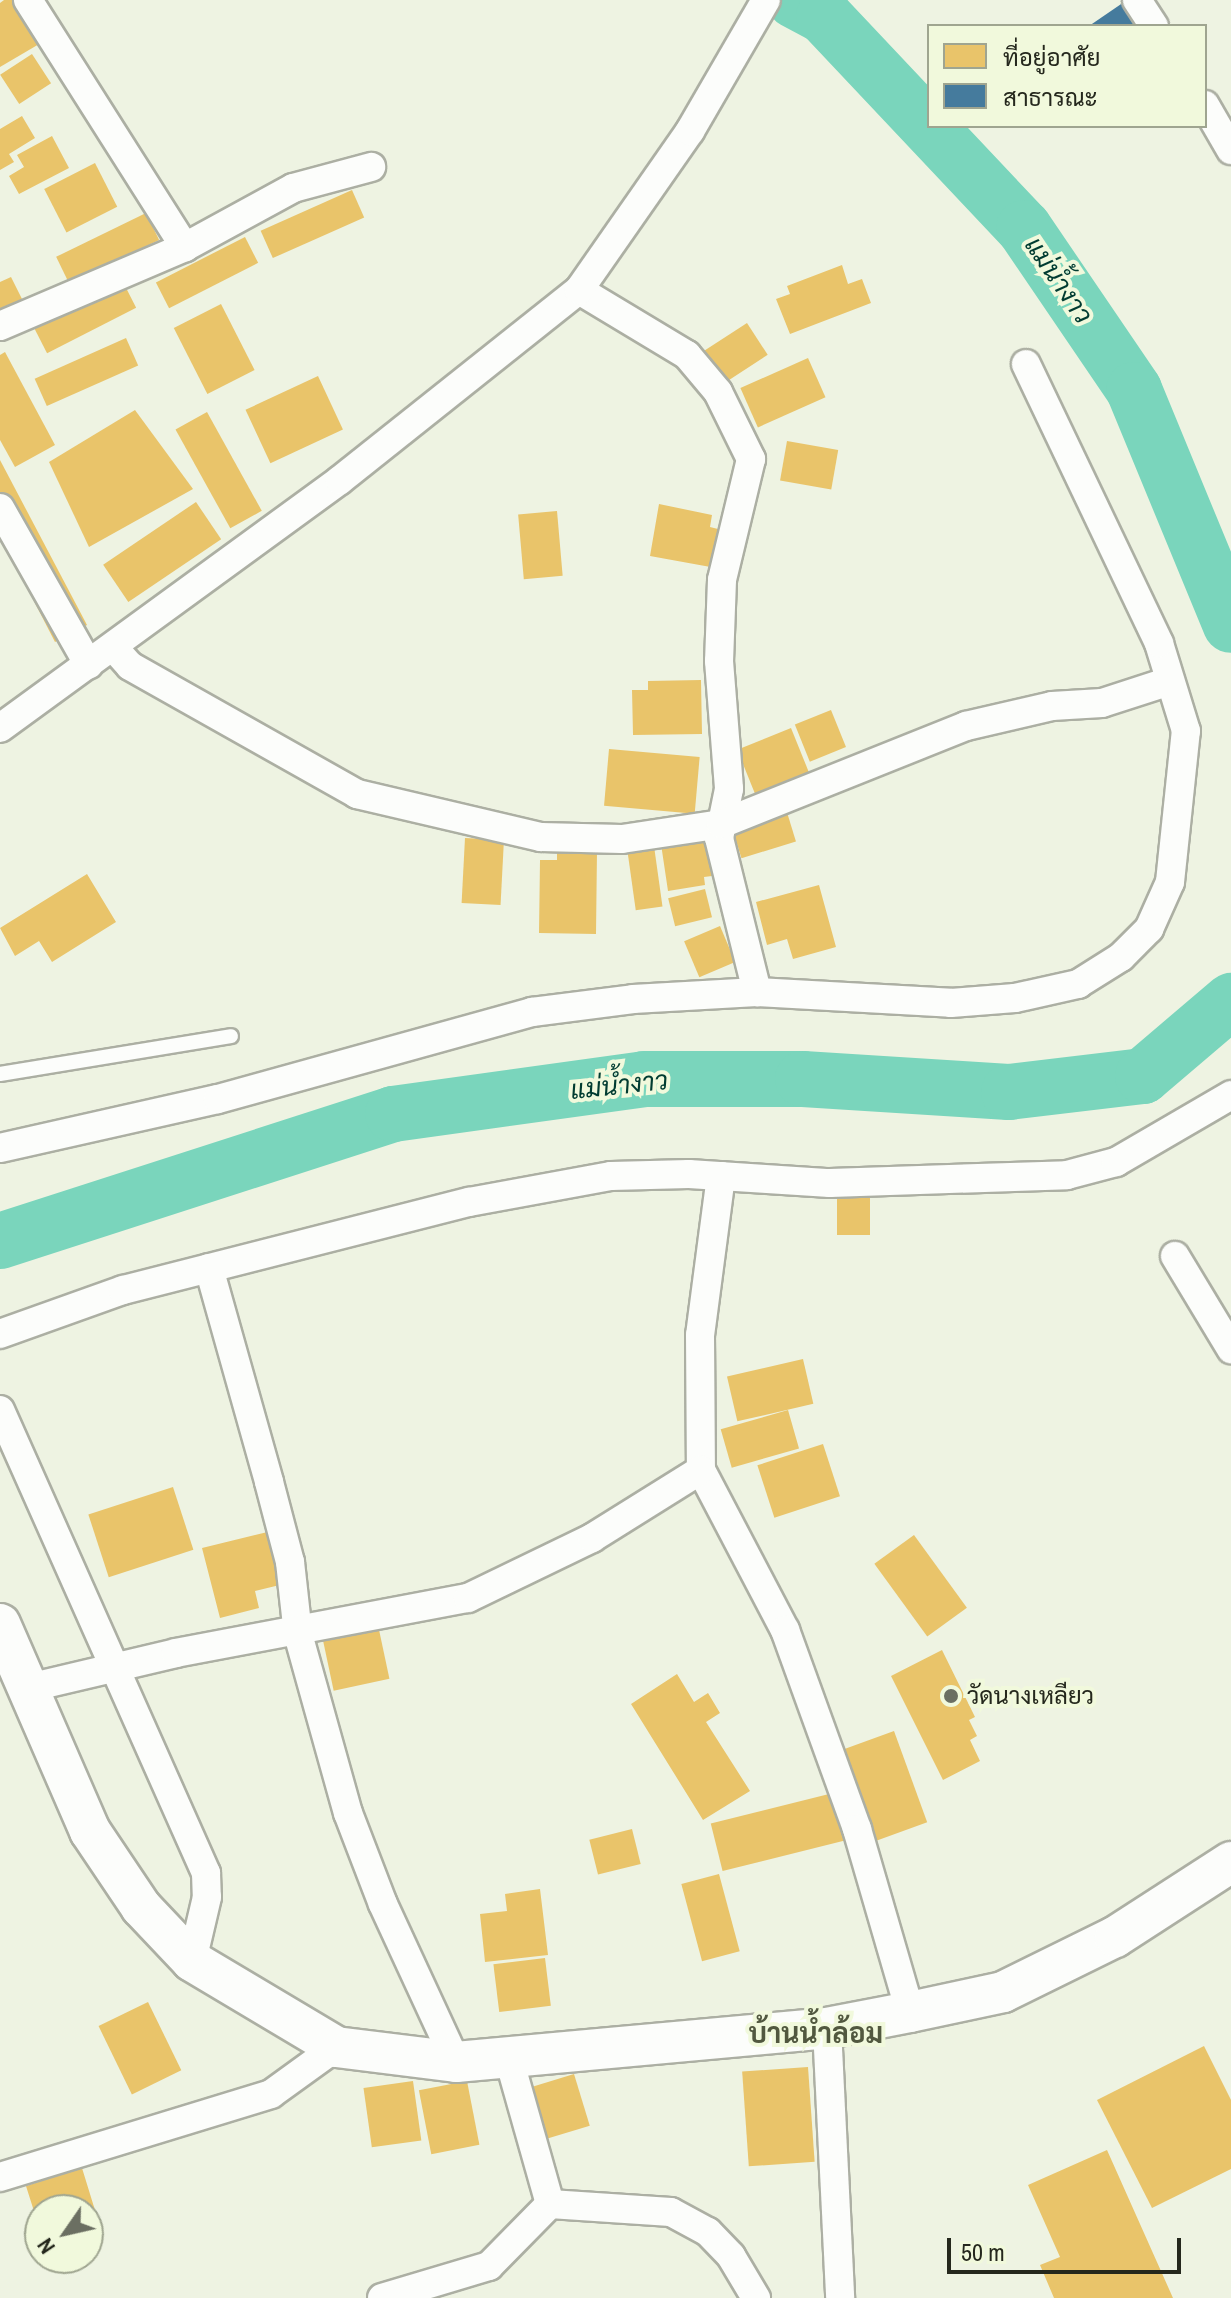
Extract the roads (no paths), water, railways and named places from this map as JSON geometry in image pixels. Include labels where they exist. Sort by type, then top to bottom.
[{"type":"main road","points":[[0,1624],[90,1831],[141,1907],[192,1961],[336,2047],[456,2062],[509,2059],[827,2028],[910,2012],[1003,1992],[1115,1937],[1231,1862]]},
{"type":"street","points":[[28,0],[185,247]]},
{"type":"street","points":[[0,728],[340,480],[579,290],[690,131],[766,0]]},
{"type":"street","points":[[1137,0],[1153,24]]},
{"type":"street","points":[[1207,108],[1231,150]]},
{"type":"street","points":[[0,326],[185,247],[293,188],[371,167]]},
{"type":"street","points":[[579,290],[687,355],[718,392],[751,459],[722,580],[719,661],[729,789],[719,838],[757,992]]},
{"type":"street","points":[[0,1148],[218,1099],[532,1012],[633,999],[757,992],[951,1003],[1015,998],[1078,984],[1121,957],[1149,929],[1170,882],[1186,731],[1159,643],[1026,364]]},
{"type":"street","points":[[0,508],[89,665]]},
{"type":"street","points":[[113,647],[130,666],[357,794],[541,837],[622,839],[721,824],[966,726],[1052,706],[1102,703],[1170,681]]},
{"type":"street","points":[[0,1334],[123,1290],[469,1202],[611,1176],[721,1176],[830,1183],[1067,1175],[1116,1162],[1231,1095]]},
{"type":"street","points":[[721,1176],[700,1335],[701,1470],[785,1630],[857,1829],[910,2012]]},
{"type":"street","points":[[1175,1256],[1231,1349]]},
{"type":"street","points":[[209,1268],[290,1562],[298,1634],[348,1813],[383,1904],[456,2062]]},
{"type":"street","points":[[0,1410],[206,1873],[207,1897],[192,1961]]},
{"type":"street","points":[[28,1688],[113,1667],[298,1634],[468,1598],[592,1538],[701,1470]]},
{"type":"street","points":[[827,2028],[840,2298]]},
{"type":"street","points":[[0,2177],[271,2094],[336,2047]]},
{"type":"street","points":[[509,2059],[550,2204]]},
{"type":"street","points":[[382,2298],[489,2266],[550,2204],[671,2212],[708,2232],[731,2256],[756,2298]]},
{"type":"lane","points":[[0,1074],[231,1036]]},
{"type":"waterway","name":"แม่น้ำงาว","points":[[794,0],[824,16],[927,125]]},
{"type":"waterway","name":"แม่น้ำงาว","points":[[930,128],[1024,228],[1134,390],[1231,625]]},
{"type":"waterway","name":"แม่น้ำงาว","points":[[0,1241],[393,1114],[644,1079],[803,1079],[1009,1092],[1143,1076],[1231,1001]]},
{"type":"place","name":"วัดนางเหลียว","points":[[951,1696]]},
{"type":"district","name":"บ้านน้ำล้อม","points":[[816,2033]]}]
